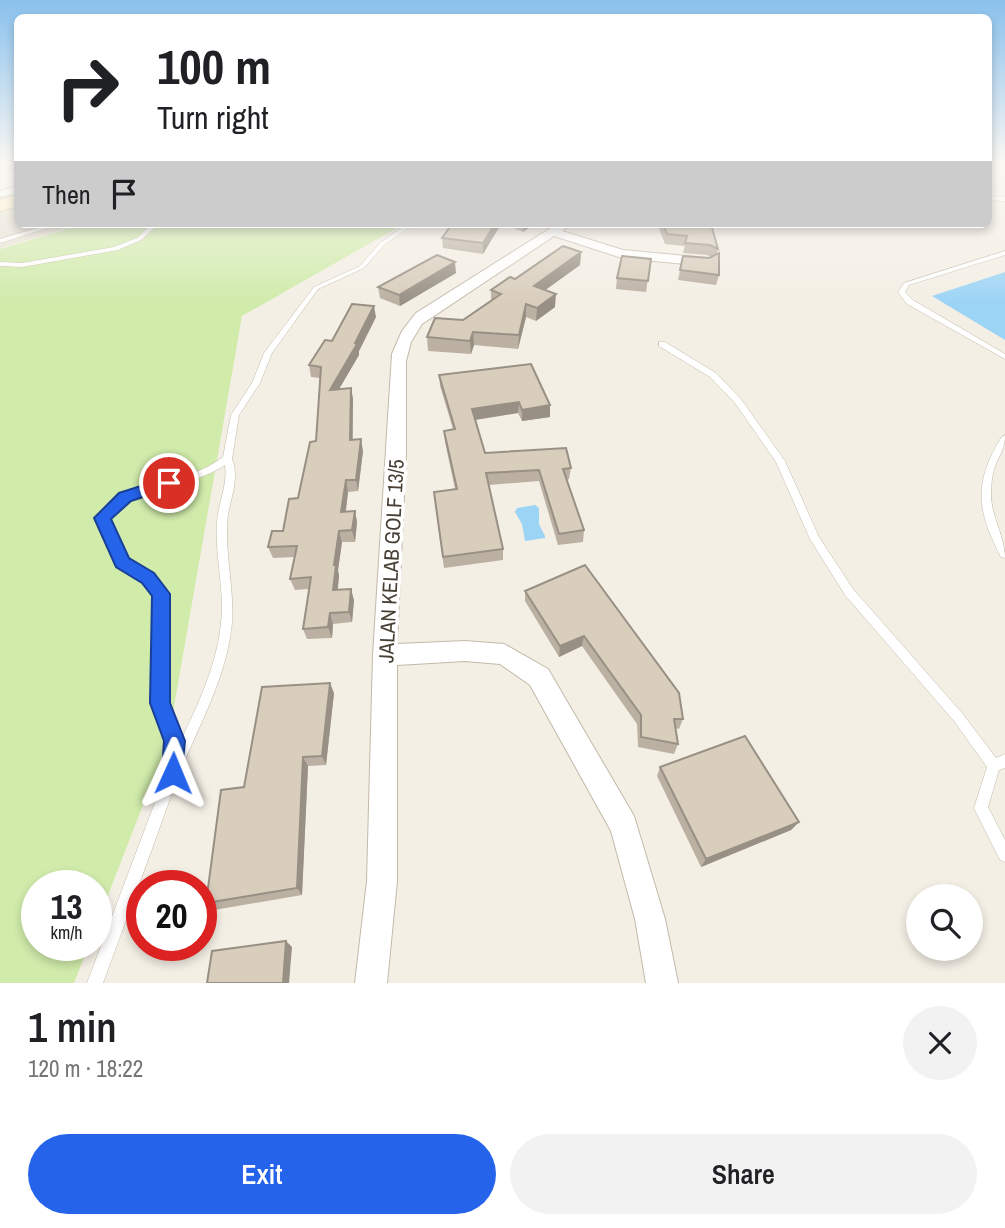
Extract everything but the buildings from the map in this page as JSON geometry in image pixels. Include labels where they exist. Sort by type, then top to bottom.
[{"type":"street","points":[[559,228],[622,254],[707,262]]},
{"type":"street","name":"JALAN KELAB GOLF 13/5","points":[[371,983],[382,881],[385,655],[397,453],[398,361],[404,341],[421,316],[559,228]]},
{"type":"street","points":[[385,655],[465,651],[504,654],[539,677],[624,826],[650,919],[662,983]]},
{"type":"lane","points":[[0,241],[44,228]]},
{"type":"lane","points":[[0,264],[22,265],[116,249],[139,239],[151,228]]},
{"type":"lane","points":[[95,983],[173,773],[204,704],[224,640],[227,616],[222,520],[230,463],[227,459],[235,415],[256,383],[268,353],[316,288],[362,267],[382,244],[405,228]]},
{"type":"lane","points":[[1005,253],[906,284],[901,292],[910,302],[1005,357]]},
{"type":"lane","points":[[662,344],[713,375],[738,401],[780,461],[815,539],[849,592],[1000,763],[981,808],[1005,855]]},
{"type":"lane","points":[[1005,438],[986,478],[991,531],[1005,554]]},
{"type":"lane","points":[[173,773],[175,741],[160,703],[161,594],[148,578],[122,562],[102,518],[125,497],[212,468],[227,459]]},
{"type":"shaded area","points":[[14,211],[14,228],[67,228],[0,248],[0,212]]},
{"type":"green space","points":[[71,228],[397,228],[242,316],[168,741],[112,885],[112,870],[21,870],[21,961],[83,961],[74,983],[0,983],[0,249]]},
{"type":"water","points":[[1005,272],[1005,340],[932,296]]},
{"type":"water","points":[[535,505],[539,508],[539,524],[545,538],[525,541],[522,524],[515,512],[517,508]]},
{"type":"route","points":[[169,483],[125,497],[107,510],[102,518],[122,562],[148,578],[161,594],[160,703],[175,741],[173,773]]}]
